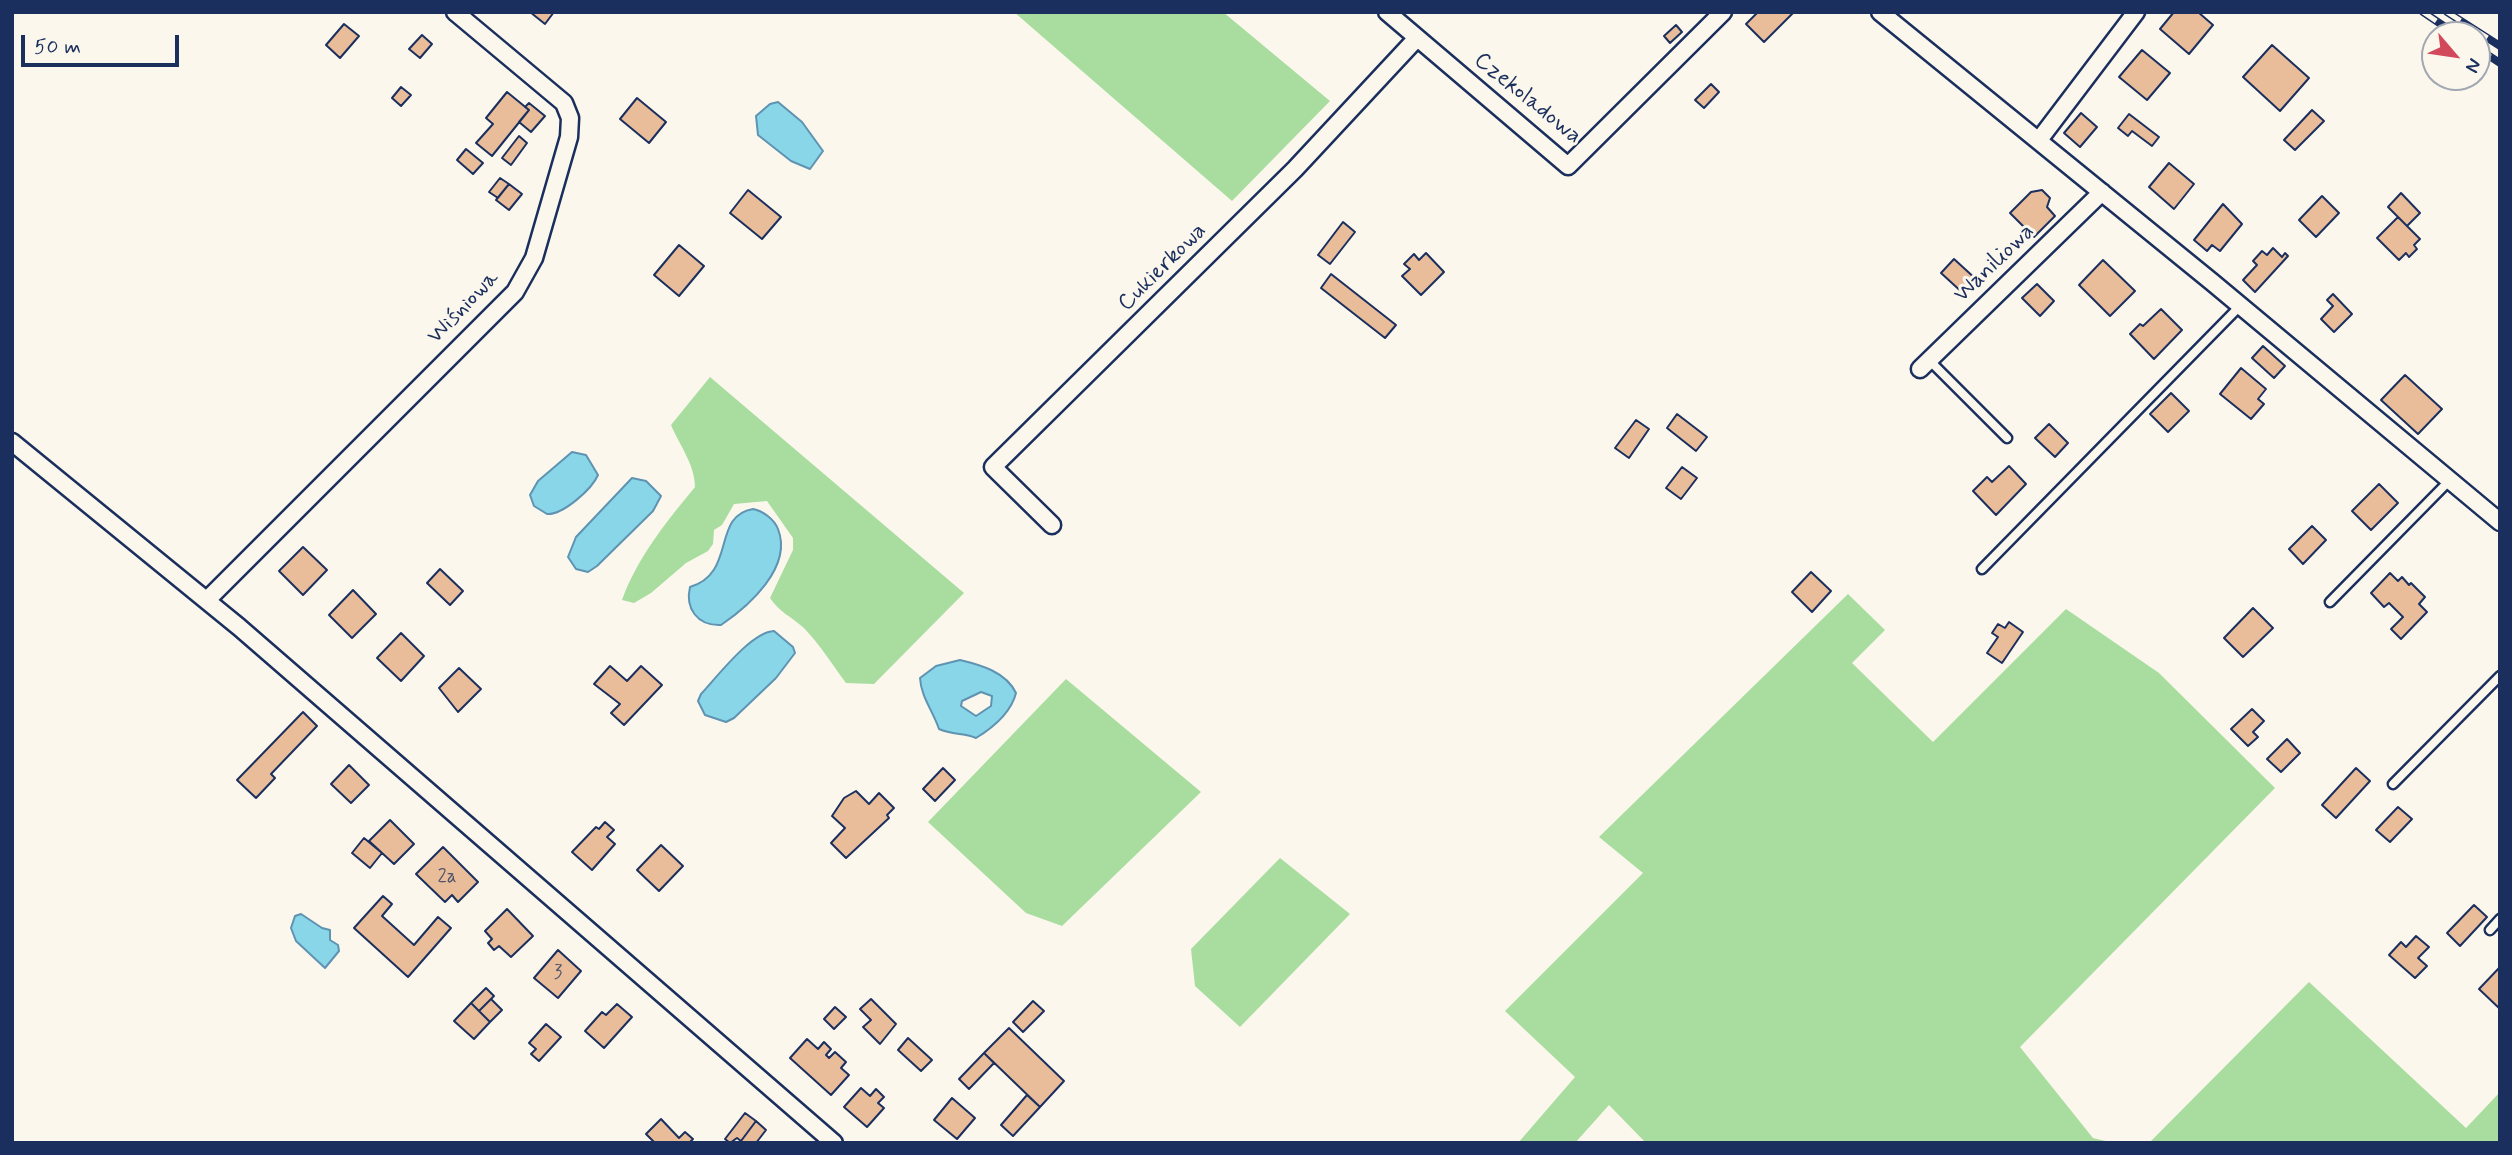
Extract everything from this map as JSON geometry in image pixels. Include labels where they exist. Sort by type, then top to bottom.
[{"type":"street","name":"Wiśniowa","points":[[207,600],[434,370],[489,321],[515,292],[534,258],[569,137],[570,118],[564,103],[456,12]]},
{"type":"street","name":"Czekoladowa","points":[[1387,12],[1568,166],[1723,12]]},
{"type":"street","points":[[1880,12],[2241,306],[2500,522]]},
{"type":"street","points":[[2039,141],[2136,12]]},
{"type":"street","name":"Cukierkowa","points":[[1052,526],[993,467],[1295,169],[1417,38]]},
{"type":"street","name":"Waniliowa","points":[[1925,365],[2102,192]]},
{"type":"street","points":[[12,442],[207,600],[834,1143]]},
{"type":"lane","points":[[1982,569],[2241,306]]},
{"type":"lane","points":[[1925,365],[2007,438]]},
{"type":"lane","points":[[2330,603],[2450,480]]},
{"type":"lane","points":[[2393,784],[2500,676]]},
{"type":"lane","points":[[2490,930],[2500,919]]},
{"type":"green space","points":[[1014,12],[1223,12],[1330,101],[1232,201]]},
{"type":"green space","points":[[710,377],[964,593],[874,684],[846,683],[810,634],[770,598],[793,550],[793,538],[767,501],[734,504],[722,525],[714,530],[713,544],[708,551],[686,563],[651,593],[634,603],[622,600],[644,555],[695,487],[690,463],[671,425]]},
{"type":"green space","points":[[1848,594],[1885,630],[1852,663],[1933,742],[2066,609],[2159,673],[2275,788],[2020,1047],[2093,1138],[2114,1143],[1646,1143],[1609,1105],[1575,1143],[1518,1143],[1575,1077],[1505,1011],[1643,873],[1599,837]]},
{"type":"green space","points":[[1066,679],[1201,792],[1062,926],[1026,913],[928,822]]},
{"type":"green space","points":[[1280,858],[1350,914],[1240,1027],[1195,986],[1191,949]]},
{"type":"green space","points":[[2309,982],[2466,1128],[2500,1092],[2500,1143],[2149,1143]]},
{"type":"water","points":[[778,102],[802,122],[823,151],[810,169],[791,161],[758,135],[756,116],[770,104]]},
{"type":"water","points":[[572,452],[586,455],[598,475],[576,500],[561,510],[547,514],[534,506],[530,495],[538,481]]},
{"type":"water","points":[[632,478],[646,481],[661,496],[653,511],[597,566],[588,572],[576,569],[568,557],[576,537]]},
{"type":"water","points":[[753,509],[768,516],[778,529],[781,543],[774,571],[766,584],[732,617],[721,625],[705,622],[691,609],[690,587],[704,580],[714,570],[732,522],[740,514]]},
{"type":"water","points":[[774,631],[793,647],[795,653],[776,678],[734,718],[726,722],[705,715],[698,701],[701,694],[745,647],[765,633]]},
{"type":"water","points":[[960,660],[992,670],[1012,686],[1016,693],[1014,700],[1001,719],[976,738],[939,729],[925,698],[920,678],[936,666]],"holes":[[[981,692],[992,696],[991,706],[976,716],[961,706],[962,701]]]},
{"type":"water","points":[[301,914],[322,928],[330,930],[330,940],[338,945],[339,951],[325,968],[296,941],[291,928],[295,916]]},
{"type":"building","points":[[530,12],[554,12],[545,24]]},
{"type":"building","points":[[1758,12],[1794,12],[1764,42],[1746,24]]},
{"type":"building","points":[[2174,12],[2198,12],[2213,25],[2189,54],[2160,29]]},
{"type":"building","points":[[344,24],[359,36],[340,58],[326,45]]},
{"type":"building","points":[[1676,25],[1682,32],[1670,43],[1664,36]]},
{"type":"building","points":[[422,35],[432,44],[420,58],[409,49]]},
{"type":"building","points":[[2272,45],[2309,78],[2280,111],[2243,77]]},
{"type":"building","points":[[2142,50],[2170,73],[2147,100],[2119,77]]},
{"type":"building","points":[[1711,84],[1719,92],[1704,108],[1695,100]]},
{"type":"building","points":[[401,87],[411,95],[401,106],[392,98]]},
{"type":"building","points":[[507,92],[529,110],[492,156],[476,143],[493,124],[486,118]]},
{"type":"building","points":[[637,98],[666,122],[649,143],[620,119]]},
{"type":"building","points":[[529,103],[545,116],[531,132],[519,122],[529,110],[525,107]]},
{"type":"building","points":[[2312,110],[2324,121],[2295,150],[2284,140]]},
{"type":"building","points":[[2081,113],[2097,127],[2080,147],[2064,133]]},
{"type":"building","points":[[2129,114],[2159,137],[2152,146],[2132,131],[2128,136],[2118,128]]},
{"type":"building","points":[[519,136],[527,143],[511,165],[502,158]]},
{"type":"building","points":[[466,149],[483,163],[473,174],[457,160]]},
{"type":"building","points":[[2169,163],[2194,184],[2174,209],[2149,187]]},
{"type":"building","points":[[500,178],[509,184],[498,198],[489,192]]},
{"type":"building","points":[[509,184],[522,194],[509,210],[496,200]]},
{"type":"building","points":[[748,190],[781,217],[762,239],[730,213]]},
{"type":"building","points":[[2042,190],[2050,198],[2047,207],[2055,216],[2034,237],[2010,213],[2031,192]]},
{"type":"building","points":[[2401,193],[2420,213],[2407,226],[2388,207]]},
{"type":"building","points":[[2322,196],[2339,213],[2316,237],[2299,220]]},
{"type":"building","points":[[2223,204],[2242,224],[2220,251],[2212,245],[2207,251],[2194,240]]},
{"type":"building","points":[[2398,217],[2420,239],[2414,245],[2417,249],[2409,257],[2406,253],[2399,260],[2377,238]]},
{"type":"building","points":[[1343,222],[1355,232],[1330,264],[1318,255]]},
{"type":"building","points":[[679,245],[704,266],[679,296],[654,275]]},
{"type":"building","points":[[2273,248],[2282,257],[2285,253],[2288,256],[2255,292],[2243,280],[2257,265],[2253,261],[2262,251],[2267,255]]},
{"type":"building","points":[[1426,253],[1444,272],[1421,295],[1402,276],[1410,269],[1404,264],[1414,254],[1419,260]]},
{"type":"building","points":[[1954,259],[1978,281],[1965,295],[1941,273]]},
{"type":"building","points":[[2103,260],[2135,291],[2110,316],[2079,285]]},
{"type":"building","points":[[1331,274],[1396,325],[1385,338],[1321,288]]},
{"type":"building","points":[[2037,284],[2054,301],[2040,316],[2022,298]]},
{"type":"building","points":[[2333,294],[2352,314],[2334,332],[2321,319],[2333,306],[2327,300]]},
{"type":"building","points":[[2161,309],[2182,330],[2154,359],[2130,334]]},
{"type":"building","points":[[2263,346],[2285,366],[2274,378],[2252,358]]},
{"type":"building","points":[[2241,368],[2266,389],[2258,399],[2264,404],[2251,419],[2220,394]]},
{"type":"building","points":[[2405,375],[2442,409],[2418,434],[2381,400]]},
{"type":"building","points":[[2171,393],[2189,411],[2168,432],[2150,414]]},
{"type":"building","points":[[1677,414],[1707,437],[1696,451],[1667,428]]},
{"type":"building","points":[[1636,420],[1649,429],[1629,458],[1615,448]]},
{"type":"building","points":[[2049,424],[2068,443],[2055,457],[2035,438]]},
{"type":"building","points":[[2009,466],[2026,484],[1996,515],[1973,491],[1987,477],[1992,482]]},
{"type":"building","points":[[1682,467],[1697,478],[1681,499],[1666,488]]},
{"type":"building","points":[[2379,484],[2398,503],[2371,530],[2352,511]]},
{"type":"building","points":[[2312,526],[2326,540],[2303,564],[2289,549]]},
{"type":"building","points":[[303,547],[327,570],[303,595],[279,571]]},
{"type":"building","points":[[440,569],[463,591],[450,605],[427,583]]},
{"type":"building","points":[[1811,572],[1831,591],[1812,612],[1792,592]]},
{"type":"building","points":[[2390,573],[2398,581],[2402,577],[2409,585],[2411,583],[2425,597],[2419,604],[2427,612],[2401,639],[2391,629],[2403,617],[2389,603],[2384,607],[2371,593]]},
{"type":"building","points":[[353,590],[376,614],[352,638],[329,615]]},
{"type":"building","points":[[2253,608],[2273,628],[2243,657],[2224,638]]},
{"type":"building","points":[[2009,622],[2023,632],[2002,663],[1987,653],[1998,637],[1992,633],[1998,624],[2005,628]]},
{"type":"building","points":[[401,633],[424,656],[401,681],[377,658]]},
{"type":"building","points":[[610,666],[627,681],[641,666],[662,685],[624,725],[611,713],[620,704],[594,684]]},
{"type":"building","points":[[459,668],[481,689],[458,712],[439,688]]},
{"type":"building","points":[[2252,709],[2264,721],[2253,732],[2258,737],[2248,746],[2231,729]]},
{"type":"building","points":[[303,712],[317,726],[271,774],[275,778],[256,798],[237,780]]},
{"type":"building","points":[[2287,739],[2300,753],[2281,772],[2267,759]]},
{"type":"building","points":[[349,765],[369,785],[351,803],[331,784]]},
{"type":"building","points":[[943,768],[955,780],[935,801],[923,789]]},
{"type":"building","points":[[2356,768],[2370,781],[2336,818],[2322,805]]},
{"type":"building","points":[[856,791],[869,804],[879,793],[894,808],[887,815],[889,818],[846,858],[831,843],[845,828],[832,816],[844,798]]},
{"type":"building","points":[[2398,807],[2412,819],[2390,842],[2376,830]]},
{"type":"building","points":[[390,820],[414,844],[394,864],[369,841]]},
{"type":"building","points":[[605,822],[614,830],[607,837],[615,844],[592,870],[572,852],[596,827],[599,829]]},
{"type":"building","points":[[364,838],[382,853],[370,868],[352,853]]},
{"type":"building","points":[[661,845],[683,866],[659,891],[637,870]]},
{"type":"building","points":[[443,847],[478,882],[458,902],[452,895],[445,902],[416,874]]},
{"type":"building","points":[[383,896],[392,904],[382,916],[414,945],[438,917],[451,928],[408,977],[354,928]]},
{"type":"building","points":[[2474,905],[2487,917],[2460,946],[2447,933]]},
{"type":"building","points":[[507,909],[533,936],[511,957],[499,946],[494,950],[488,943],[492,939],[485,931]]},
{"type":"building","points":[[2416,936],[2429,947],[2418,958],[2427,966],[2415,978],[2389,955],[2401,942],[2406,947]]},
{"type":"building","points":[[558,950],[581,971],[558,998],[534,978]]},
{"type":"building","points":[[2500,967],[2500,1009],[2479,989]]},
{"type":"building","points":[[486,988],[494,996],[479,1011],[471,1003]]},
{"type":"building","points":[[491,999],[502,1010],[490,1022],[479,1011]]},
{"type":"building","points":[[871,999],[896,1024],[880,1044],[863,1027],[871,1020],[860,1009]]},
{"type":"building","points":[[1033,1001],[1044,1011],[1023,1032],[1013,1022]]},
{"type":"building","points":[[471,1003],[490,1022],[474,1039],[454,1021]]},
{"type":"building","points":[[617,1004],[632,1017],[604,1048],[585,1031],[602,1012],[606,1015]]},
{"type":"building","points":[[835,1007],[846,1017],[834,1029],[824,1019]]},
{"type":"building","points":[[546,1024],[561,1037],[539,1061],[531,1054],[536,1049],[529,1043]]},
{"type":"building","points":[[1009,1028],[1064,1081],[1040,1107],[984,1053]]},
{"type":"building","points":[[908,1038],[932,1060],[921,1071],[898,1050]]},
{"type":"building","points":[[807,1039],[818,1049],[824,1042],[831,1049],[826,1055],[829,1058],[835,1052],[846,1062],[841,1068],[849,1075],[831,1095],[790,1058]]},
{"type":"building","points":[[984,1053],[994,1063],[969,1089],[959,1079]]},
{"type":"building","points":[[861,1088],[870,1096],[876,1089],[884,1097],[878,1103],[884,1108],[867,1127],[844,1107]]},
{"type":"building","points":[[1027,1095],[1040,1107],[1013,1136],[1001,1125]]},
{"type":"building","points":[[952,1098],[975,1118],[957,1139],[934,1120]]},
{"type":"building","points":[[745,1113],[756,1121],[741,1141],[737,1138],[730,1143],[725,1139]]},
{"type":"building","points":[[661,1119],[679,1138],[685,1132],[693,1139],[689,1143],[655,1143],[646,1134]]},
{"type":"building","points":[[756,1121],[766,1130],[756,1143],[743,1143],[741,1141]]},
{"type":"railway","points":[[2423,12],[2436,21]]},
{"type":"railway","points":[[2447,12],[2500,46]]},
{"type":"railway","points":[[2491,57],[2500,63]]}]
